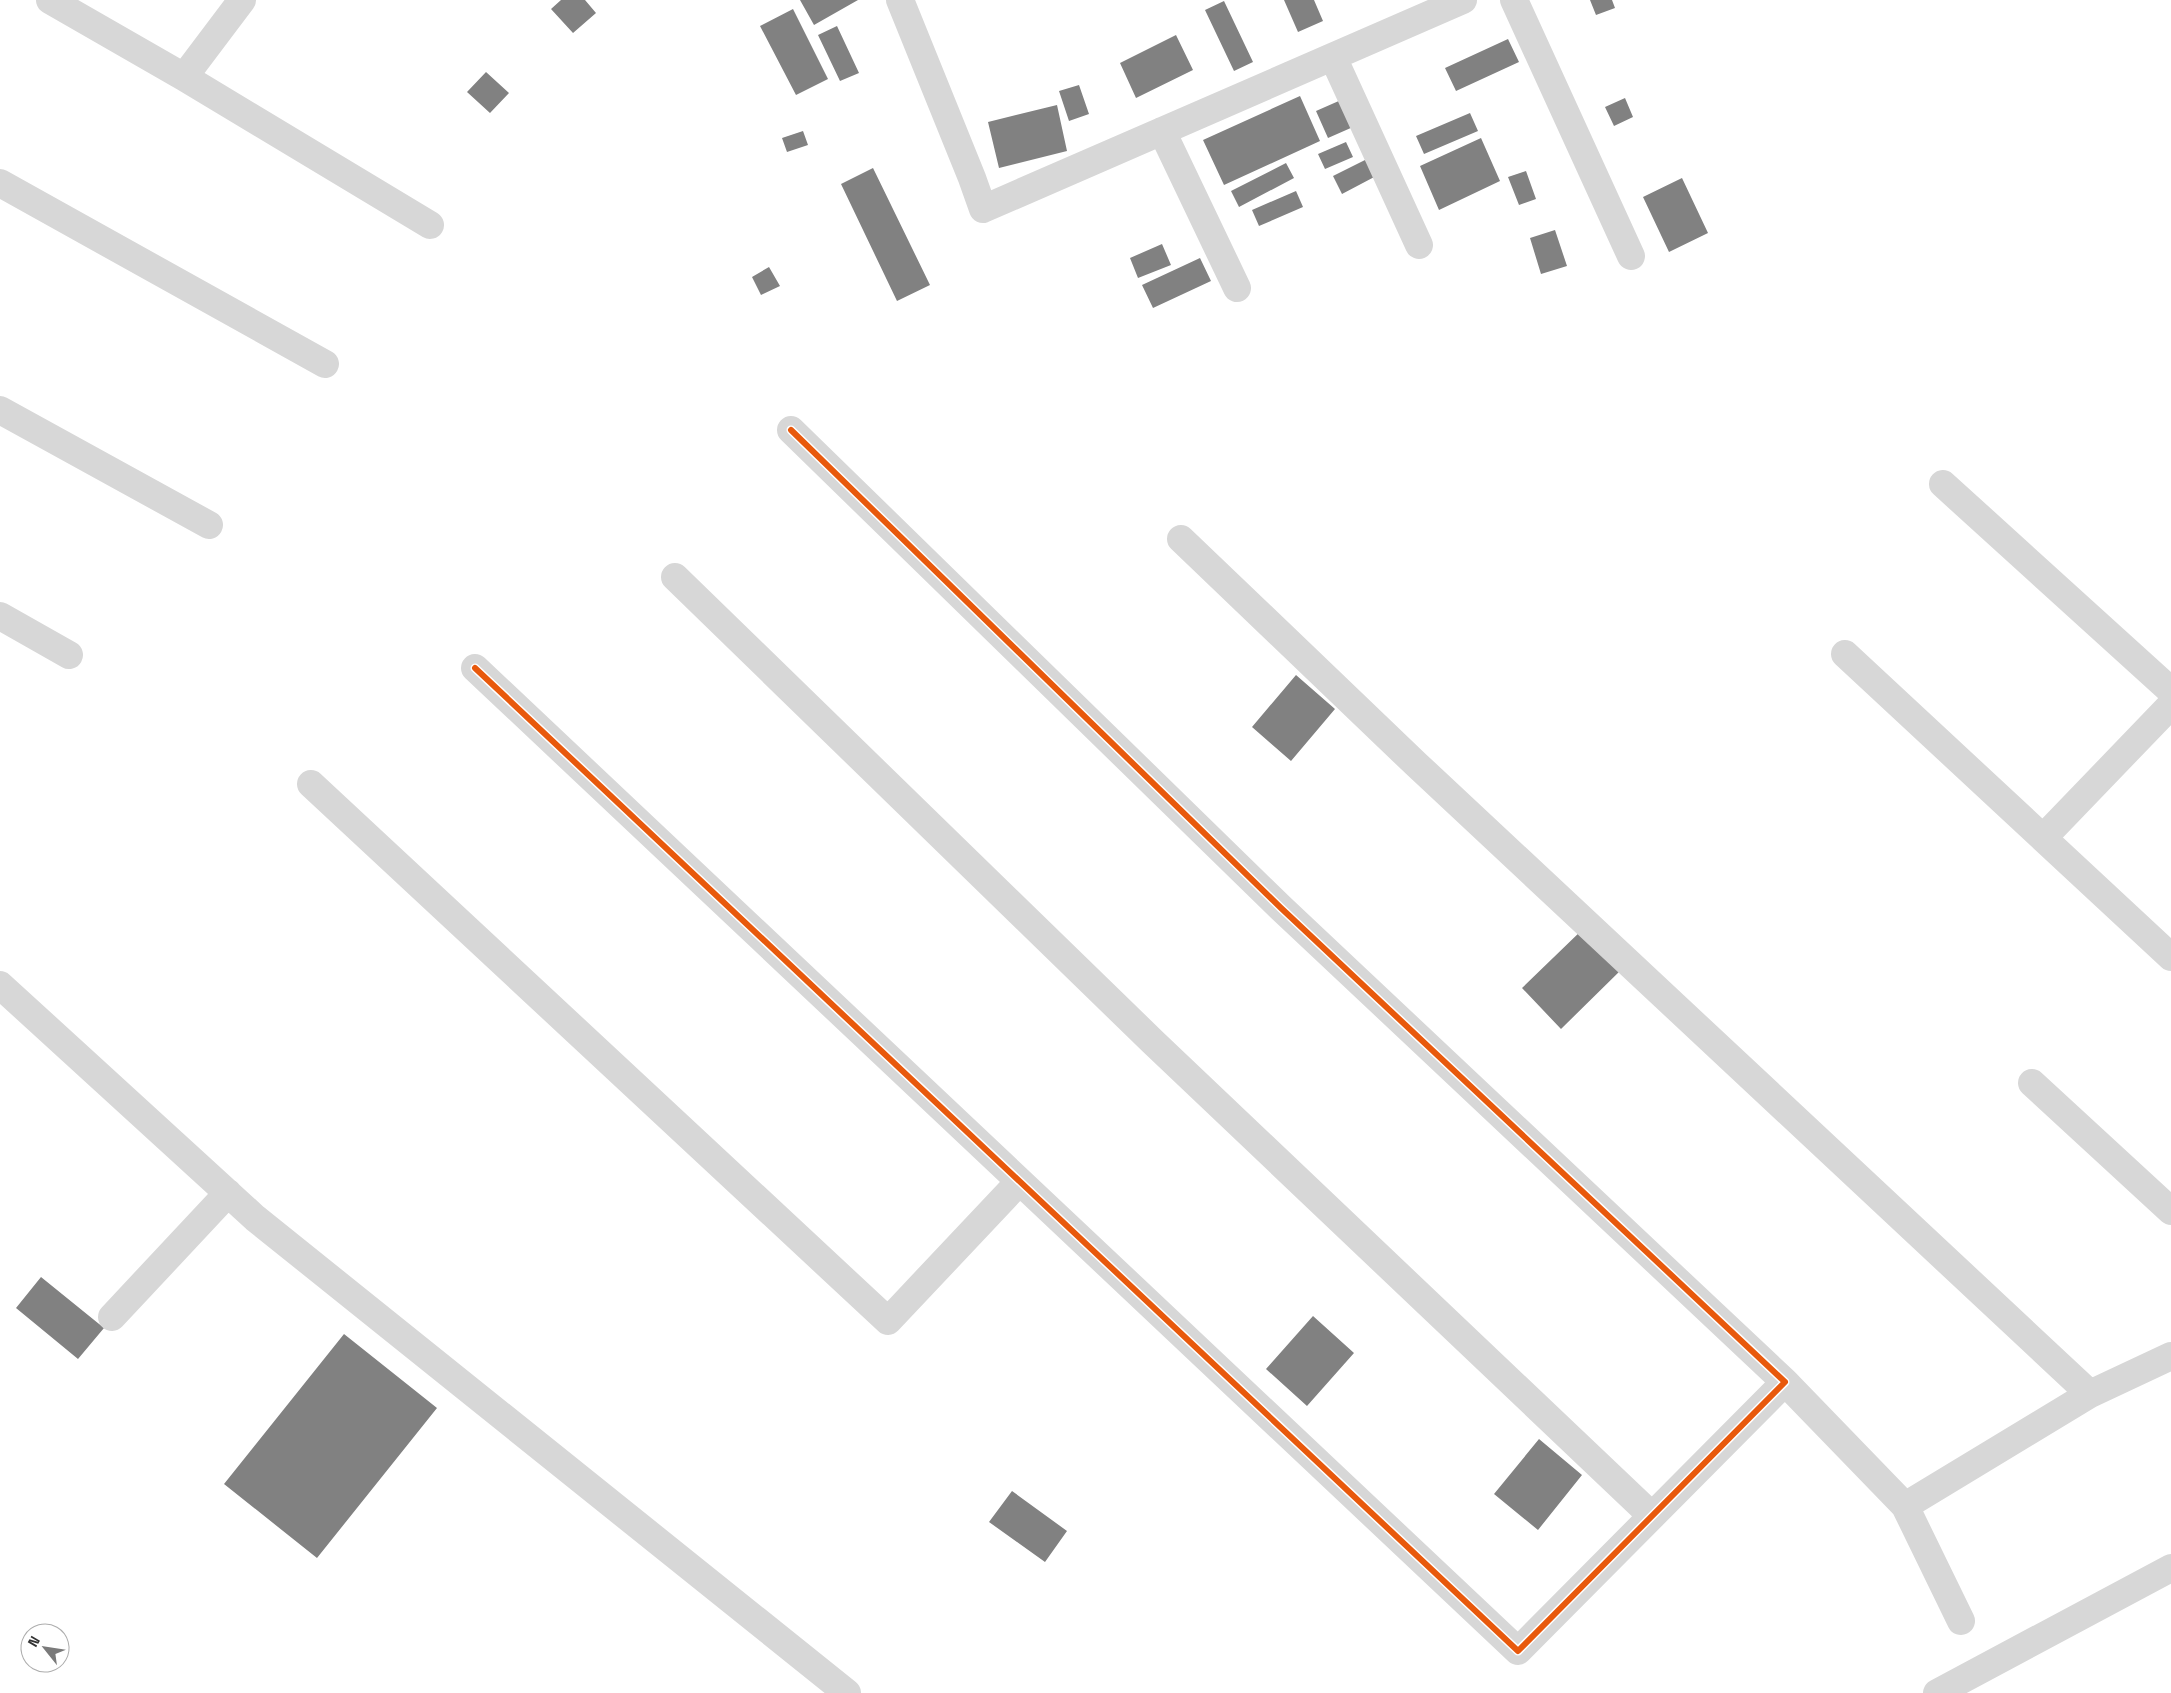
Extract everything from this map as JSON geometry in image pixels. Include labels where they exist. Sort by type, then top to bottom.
[{"type":"street","points":[[50,0],[184,77],[430,225]]},
{"type":"street","points":[[184,77],[242,0]]},
{"type":"street","points":[[900,0],[983,209],[1463,0]]},
{"type":"street","points":[[1514,0],[1631,256]]},
{"type":"street","points":[[1333,56],[1419,245]]},
{"type":"street","points":[[1162,131],[1237,288]]},
{"type":"street","points":[[0,183],[325,364]]},
{"type":"street","points":[[0,410],[209,525]]},
{"type":"street","points":[[791,430],[1280,908],[1785,1382],[1905,1506],[1961,1621]]},
{"type":"street","points":[[1943,484],[2171,691]]},
{"type":"street","points":[[1181,539],[1417,766],[2090,1394]]},
{"type":"street","points":[[675,577],[1153,1042],[1652,1516]]},
{"type":"street","points":[[0,616],[69,656]]},
{"type":"street","points":[[1844,654],[2171,957]]},
{"type":"street","points":[[475,668],[1518,1651],[1785,1382]]},
{"type":"street","points":[[2043,838],[2171,705]]},
{"type":"street","points":[[311,784],[888,1321],[1019,1182]]},
{"type":"street","points":[[0,985],[263,1224],[847,1693]]},
{"type":"street","points":[[2032,1083],[2171,1211]]},
{"type":"street","points":[[112,1316],[228,1193]]},
{"type":"street","points":[[1905,1506],[2090,1394],[2171,1356]]},
{"type":"street","points":[[1937,1693],[2171,1568]]},
{"type":"building","points":[[561,0],[585,0],[596,13],[573,33],[551,9]]},
{"type":"building","points":[[800,0],[858,0],[814,25]]},
{"type":"building","points":[[1284,0],[1314,0],[1323,21],[1298,32]]},
{"type":"building","points":[[1590,0],[1612,0],[1615,8],[1596,15]]},
{"type":"building","points":[[1224,1],[1253,62],[1234,71],[1205,10]]},
{"type":"building","points":[[793,9],[828,79],[796,95],[760,26]]},
{"type":"building","points":[[837,26],[859,73],[840,81],[818,35]]},
{"type":"building","points":[[1176,35],[1193,70],[1136,98],[1120,63]]},
{"type":"building","points":[[1508,39],[1519,62],[1456,91],[1445,68]]},
{"type":"building","points":[[486,72],[509,93],[490,113],[467,92]]},
{"type":"building","points":[[1079,85],[1089,114],[1069,121],[1059,91]]},
{"type":"building","points":[[1300,96],[1320,141],[1224,185],[1203,140]]},
{"type":"building","points":[[1625,98],[1633,117],[1614,126],[1605,107]]},
{"type":"building","points":[[1341,100],[1353,127],[1328,138],[1316,111]]},
{"type":"building","points":[[1057,105],[1067,151],[999,168],[988,122]]},
{"type":"building","points":[[1470,113],[1478,131],[1424,154],[1416,136]]},
{"type":"building","points":[[803,131],[808,145],[787,152],[782,138]]},
{"type":"building","points":[[1481,138],[1500,181],[1439,210],[1420,166]]},
{"type":"building","points":[[1346,142],[1353,157],[1325,169],[1318,154]]},
{"type":"building","points":[[1369,158],[1378,175],[1342,194],[1333,176]]},
{"type":"building","points":[[1286,163],[1294,178],[1239,207],[1231,191]]},
{"type":"building","points":[[873,168],[930,285],[897,301],[841,184]]},
{"type":"building","points":[[1526,171],[1536,199],[1519,205],[1508,177]]},
{"type":"building","points":[[1682,178],[1708,233],[1669,252],[1643,197]]},
{"type":"building","points":[[1296,191],[1303,207],[1259,226],[1252,210]]},
{"type":"building","points":[[1555,230],[1567,266],[1541,274],[1530,238]]},
{"type":"building","points":[[1162,244],[1171,265],[1138,278],[1130,258]]},
{"type":"building","points":[[1200,258],[1211,281],[1153,308],[1142,285]]},
{"type":"building","points":[[769,267],[780,286],[761,295],[752,277]]},
{"type":"building","points":[[1296,675],[1335,709],[1291,761],[1252,727]]},
{"type":"building","points":[[1584,928],[1623,968],[1561,1029],[1522,988]]},
{"type":"building","points":[[41,1277],[104,1328],[78,1359],[16,1308]]},
{"type":"building","points":[[1313,1316],[1354,1353],[1307,1406],[1266,1369]]},
{"type":"building","points":[[344,1334],[437,1408],[317,1558],[224,1484]]},
{"type":"building","points":[[1539,1439],[1582,1475],[1538,1530],[1494,1494]]},
{"type":"building","points":[[1012,1491],[1067,1531],[1045,1562],[989,1522]]},
{"type":"cycle path","points":[[475,668],[1518,1651],[1785,1382],[1281,908],[791,430]]}]
